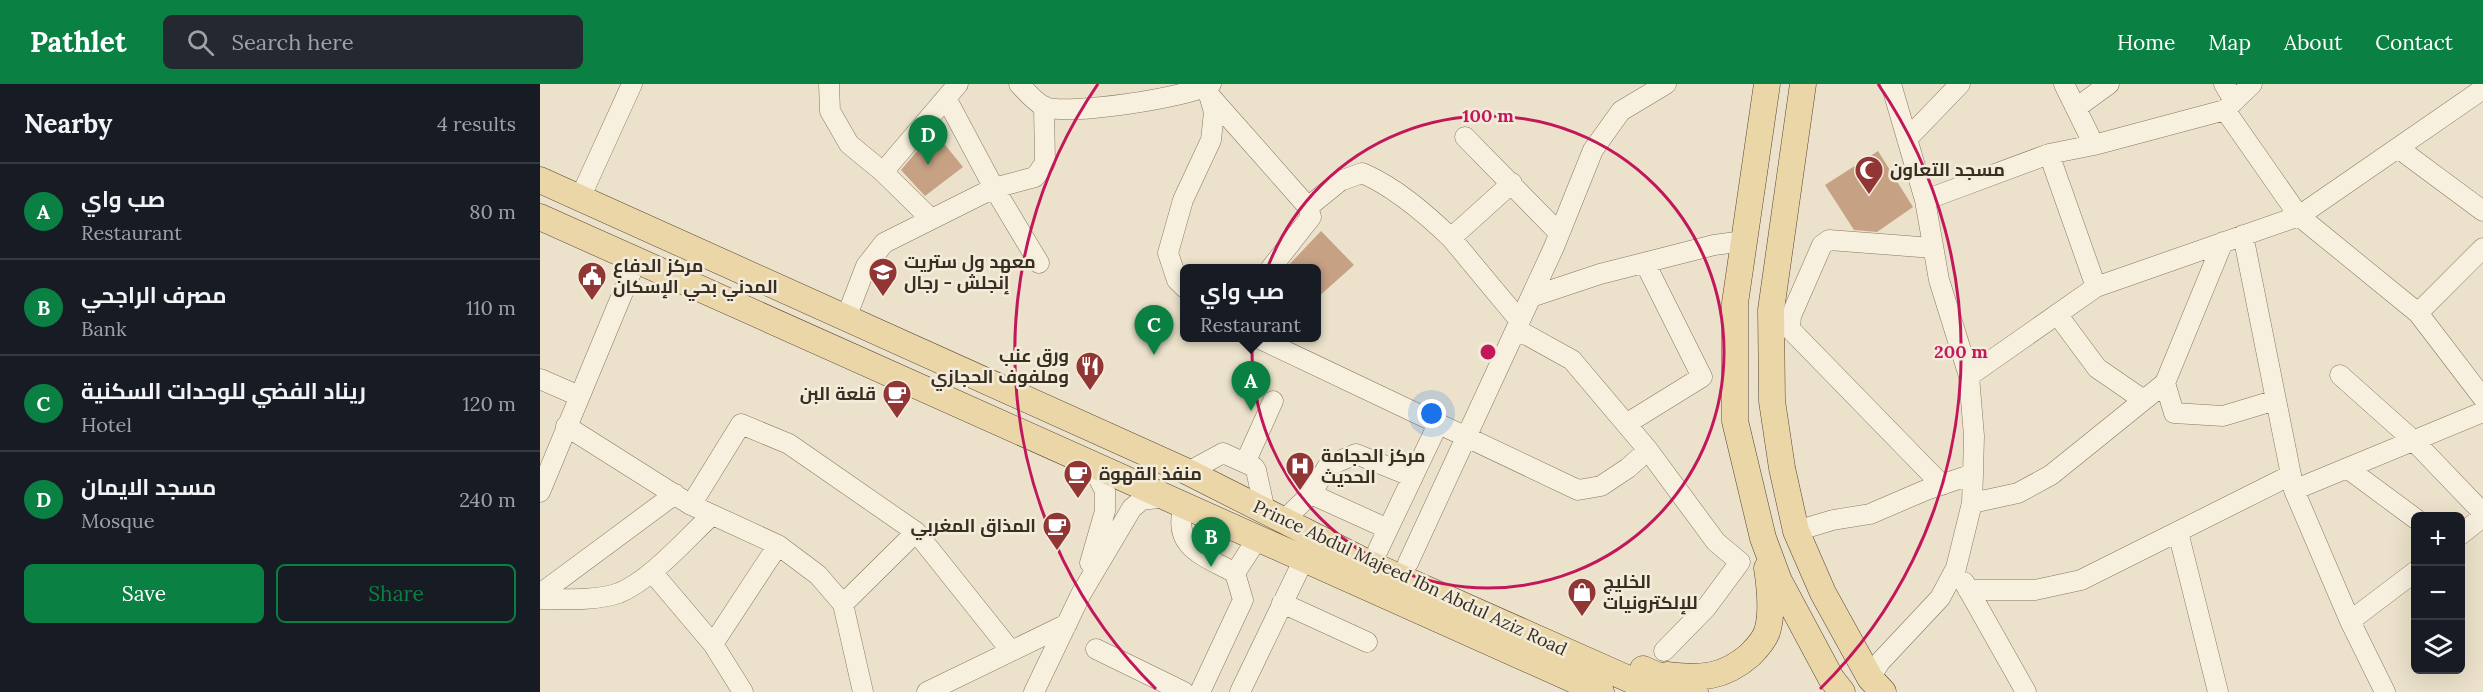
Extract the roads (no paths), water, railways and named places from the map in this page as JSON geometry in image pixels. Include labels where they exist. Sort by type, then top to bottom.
[{"type":"main road","points":[[1655,683],[1712,675],[1735,668],[1754,651],[1766,633],[1771,594],[1763,538],[1735,421],[1735,303],[1767,84]]},
{"type":"main road","points":[[1803,84],[1771,310],[1772,401],[1782,468],[1796,531],[1823,593],[1877,685]]},
{"type":"main road","name":"Prince Abdul Majeed Ibn Abdul Aziz Road","points":[[540,180],[1188,472],[1372,565],[1655,683]]},
{"type":"main road","name":"Prince Abdul Majeed Ibn Abdul Aziz Road","points":[[540,217],[1601,692]]},
{"type":"main road","points":[[1285,520],[1367,545],[1383,540],[1408,563],[1655,683],[1695,692]]},
{"type":"main road","points":[[1763,538],[1779,581],[1831,678],[1842,692]]},
{"type":"street","points":[[580,198],[632,84]]},
{"type":"street","points":[[830,84],[830,111],[849,144],[883,172],[931,219]]},
{"type":"street","points":[[1019,84],[1044,106],[1086,109],[1155,100],[1209,89]]},
{"type":"street","points":[[1408,563],[1531,297],[1593,150],[1621,111],[1666,84]]},
{"type":"street","points":[[1877,685],[1880,662],[1940,598],[1956,568],[1972,503],[1974,436],[1969,376],[1939,280],[1925,200],[1891,84]]},
{"type":"street","points":[[1907,139],[1960,84]]},
{"type":"street","points":[[2064,84],[2094,145]]},
{"type":"street","points":[[2076,108],[2109,84]]},
{"type":"street","points":[[2224,84],[2230,106],[2299,216],[2418,313],[2483,398]]},
{"type":"street","points":[[1925,200],[2049,154],[2094,145],[2230,106],[2252,84]]},
{"type":"street","points":[[1209,89],[1308,207],[1311,217],[1273,264]]},
{"type":"street","points":[[1180,283],[1168,253],[1182,200],[1211,140],[1214,112],[1209,89]]},
{"type":"street","points":[[1969,376],[2096,287],[2299,216],[2483,89]]},
{"type":"street","points":[[883,172],[952,91],[994,188],[1039,263]]},
{"type":"street","points":[[846,318],[866,266],[884,243],[994,188],[1035,177],[1045,163],[1044,106]]},
{"type":"street","points":[[1465,137],[1559,233]]},
{"type":"street","points":[[2398,148],[2483,211]]},
{"type":"street","points":[[2049,154],[2096,287]]},
{"type":"street","points":[[1308,207],[1340,181],[1362,173],[1374,178],[1417,208],[1451,238],[1518,325],[1572,360],[1648,450],[1716,542],[1740,562],[1706,608],[1664,651]]},
{"type":"street","points":[[1451,238],[1512,183]]},
{"type":"street","points":[[2243,235],[2293,483],[2377,690]]},
{"type":"street","points":[[1933,248],[1830,240],[1822,245],[1817,255],[1791,316],[1790,329],[1942,485]]},
{"type":"street","points":[[1531,297],[1600,274],[1714,245],[1744,241]]},
{"type":"street","points":[[1972,503],[2018,494],[2051,475],[2106,432],[2142,399],[2165,383],[2223,242]]},
{"type":"street","points":[[2418,313],[2483,248]]},
{"type":"street","points":[[540,492],[636,261]]},
{"type":"street","points":[[1626,424],[1702,377],[1645,264]]},
{"type":"street","points":[[2057,314],[2097,368],[2142,399]]},
{"type":"street","points":[[1266,342],[1578,490],[1601,486],[1628,468],[1648,450]]},
{"type":"street","points":[[2340,375],[2414,441],[2483,515],[2465,531]]},
{"type":"street","points":[[540,379],[579,396]]},
{"type":"street","points":[[2165,383],[2174,413],[2223,416],[2276,400]]},
{"type":"street","points":[[1245,463],[1273,401]]},
{"type":"street","points":[[1968,590],[2035,590],[2081,580],[2178,532],[2293,483],[2347,468],[2483,412]]},
{"type":"street","points":[[540,594],[683,499],[741,424],[789,444],[916,532],[1011,651]]},
{"type":"street","points":[[1311,494],[1383,540],[1438,424]]},
{"type":"street","points":[[566,426],[683,499],[778,545],[818,575],[843,604],[863,692]]},
{"type":"street","points":[[1188,472],[1220,454],[1245,463],[1256,470],[1285,520],[1311,494],[1328,466],[1356,454],[1413,477]]},
{"type":"street","points":[[1082,594],[1105,511],[1105,491],[1092,465]]},
{"type":"street","points":[[2347,468],[2411,516]]},
{"type":"street","points":[[1796,531],[1833,520],[1870,514],[1973,474]]},
{"type":"street","points":[[1034,692],[1082,594],[1132,508],[1142,500],[1174,502],[1183,536],[1188,545],[1235,573],[1243,604],[1200,692]]},
{"type":"street","points":[[540,599],[580,599],[619,593],[652,572],[712,514]]},
{"type":"street","points":[[843,604],[916,532]]},
{"type":"street","points":[[2178,532],[2218,692]]},
{"type":"street","points":[[1235,573],[1257,538]]},
{"type":"street","points":[[713,644],[778,545]]},
{"type":"street","points":[[1240,692],[1304,559]]},
{"type":"street","points":[[1956,568],[2026,692]]},
{"type":"street","points":[[652,572],[713,644],[743,692]]},
{"type":"street","points":[[2350,621],[2411,574]]},
{"type":"street","points":[[1282,603],[1367,642]]},
{"type":"street","points":[[927,692],[1067,624]]},
{"type":"street","points":[[1096,649],[1184,692]]},
{"type":"place","name":"مسجد الايمان","points":[[928,165]]},
{"type":"place","name":"مسجد التعاون","points":[[1869,196]]},
{"type":"place","name":"معهد ول ستريت إنجلش - رجال","points":[[883,298]]},
{"type":"place","name":"مركز الدفاع المدني بحي الإسكان","points":[[592,302]]},
{"type":"place","name":"ريناد الفضي للوحدات السكنية","points":[[1154,355]]},
{"type":"place","name":"ورق عنب وملفوف الحجازي","points":[[1090,392]]},
{"type":"place","name":"صب واي","points":[[1251,411]]},
{"type":"place","name":"قلعة البن","points":[[897,420]]},
{"type":"place","name":"مركز الحجامة الحديث","points":[[1300,492]]},
{"type":"place","name":"منفذ القهوة","points":[[1078,500]]},
{"type":"place","name":"المذاق المغربي","points":[[1057,552]]},
{"type":"place","name":"مصرف الراجحي","points":[[1211,567]]},
{"type":"place","name":"الخليج للإلكترونيات","points":[[1582,618]]}]
